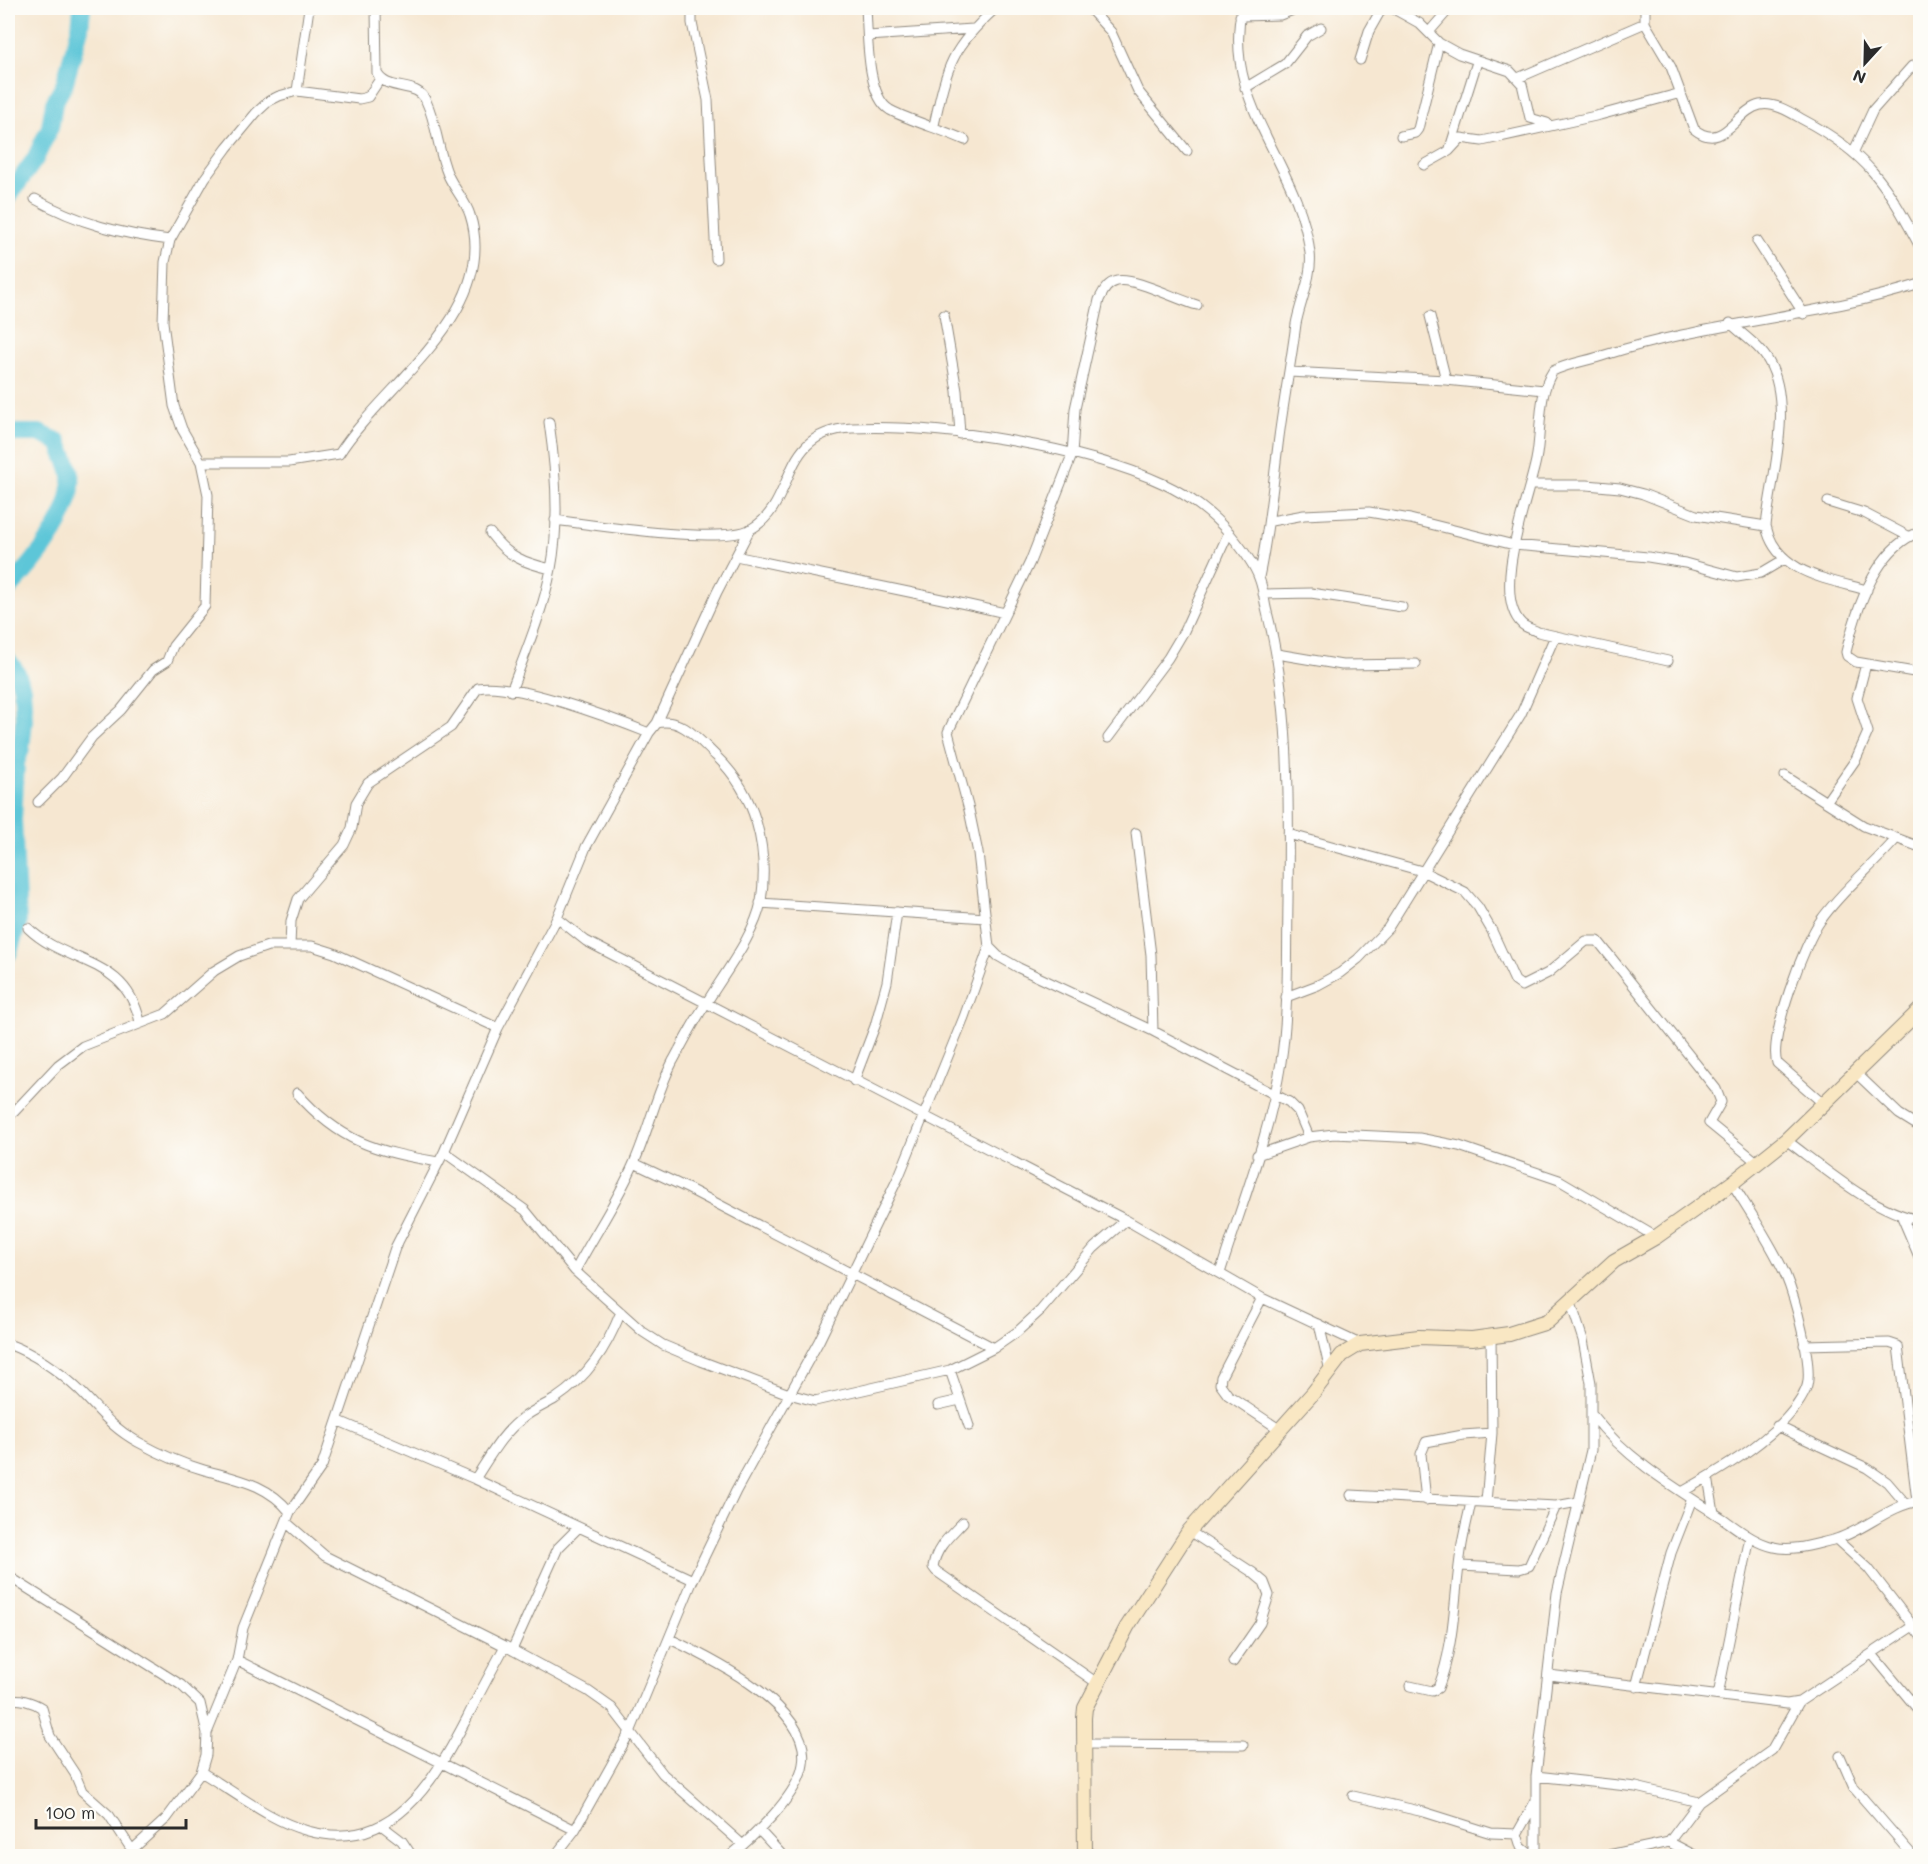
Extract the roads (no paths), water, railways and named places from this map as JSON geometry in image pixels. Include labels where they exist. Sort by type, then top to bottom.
[{"type":"street","points":[[297,91],[309,8]]},
{"type":"street","points":[[376,8],[380,79]]},
{"type":"street","points":[[692,8],[692,23],[708,100],[716,259]]},
{"type":"street","points":[[866,8],[872,80],[879,97],[888,109],[965,140]]},
{"type":"street","points":[[934,126],[951,60],[973,29],[996,8]]},
{"type":"street","points":[[1089,8],[1111,32],[1138,91],[1187,151]]},
{"type":"street","points":[[1259,577],[1271,521],[1274,476],[1289,372],[1311,254],[1300,213],[1286,176],[1245,88],[1238,62],[1241,12],[1280,15],[1298,8]]},
{"type":"street","points":[[1360,60],[1369,31],[1382,8]]},
{"type":"street","points":[[1392,8],[1419,23],[1439,43],[1477,62],[1503,68],[1518,78],[1525,92],[1530,118],[1553,123]]},
{"type":"street","points":[[1429,32],[1450,8]]},
{"type":"street","points":[[1645,8],[1644,23],[1666,58],[1681,93],[1690,123],[1700,134],[1719,135],[1759,105],[1771,105],[1817,127],[1854,151],[1881,180],[1917,231],[1920,247]]},
{"type":"street","points":[[1518,78],[1644,23]]},
{"type":"street","points":[[1245,88],[1285,64],[1307,36],[1321,28]]},
{"type":"street","points":[[868,36],[973,29]]},
{"type":"street","points":[[1401,136],[1415,133],[1418,129],[1439,43]]},
{"type":"street","points":[[1449,151],[1477,62]]},
{"type":"street","points":[[1854,151],[1873,110],[1912,66]]},
{"type":"street","points":[[38,802],[62,778],[92,737],[121,710],[153,670],[167,661],[173,646],[205,606],[208,495],[201,462],[182,429],[169,383],[163,322],[165,262],[170,240],[205,178],[256,113],[279,96],[297,91],[359,99],[368,97],[380,79]]},
{"type":"street","points":[[201,462],[289,462],[339,454],[369,415],[428,351],[463,298],[474,254],[470,214],[448,177],[426,99],[411,88],[380,79]]},
{"type":"street","points":[[1424,165],[1449,151],[1461,138],[1482,141],[1553,123],[1600,115],[1681,93]]},
{"type":"street","points":[[35,199],[74,219],[98,227],[170,240]]},
{"type":"street","points":[[1757,241],[1803,314]]},
{"type":"street","points":[[555,1857],[575,1830],[631,1730],[693,1580],[736,1491],[851,1275],[899,1176],[964,1017],[989,946],[969,810],[948,732],[1030,562],[1072,454],[1075,409],[1099,300],[1107,286],[1118,280],[1143,285],[1197,305]]},
{"type":"street","points":[[1668,661],[1555,636],[1529,628],[1516,617],[1510,577],[1514,545],[1541,432],[1544,390],[1553,371],[1651,340],[1730,323],[1803,314],[1868,301],[1920,284]]},
{"type":"street","points":[[944,315],[960,434]]},
{"type":"street","points":[[1430,316],[1446,380]]},
{"type":"street","points":[[1730,323],[1768,361],[1780,386],[1779,426],[1766,526],[1769,539],[1783,560],[1810,573],[1867,590]]},
{"type":"street","points":[[1289,372],[1446,380],[1544,390]]},
{"type":"street","points":[[512,691],[541,608],[551,569],[555,520],[553,450],[549,422]]},
{"type":"street","points":[[555,520],[616,528],[728,536],[750,529],[766,516],[797,459],[809,442],[824,432],[852,428],[960,434],[1072,454],[1119,466],[1167,485],[1199,505],[1229,532],[1259,577],[1277,654],[1289,797],[1286,997],[1281,1059],[1275,1094],[1220,1273]]},
{"type":"street","points":[[1530,485],[1587,485],[1620,488],[1696,514],[1766,526]]},
{"type":"street","points":[[1828,502],[1864,513],[1908,536]]},
{"type":"street","points":[[1271,521],[1304,515],[1369,512],[1410,519],[1514,545],[1648,557],[1685,563],[1737,577],[1761,573],[1783,560]]},
{"type":"street","points":[[207,1733],[237,1660],[243,1628],[270,1557],[290,1512],[322,1466],[339,1421],[395,1248],[444,1152],[498,1028],[556,918],[586,847],[649,733],[657,723],[750,529]]},
{"type":"street","points":[[490,532],[500,547],[513,557],[522,562],[551,569]]},
{"type":"street","points":[[1108,738],[1168,658],[1184,631],[1229,532]]},
{"type":"street","points":[[1920,532],[1908,536],[1890,553],[1867,590],[1845,651],[1851,659],[1866,664],[1920,673]]},
{"type":"street","points":[[736,556],[835,579],[938,597],[1005,613]]},
{"type":"street","points":[[1263,594],[1311,593],[1402,607]]},
{"type":"street","points":[[1286,997],[1325,981],[1366,952],[1388,928],[1521,714],[1555,636]]},
{"type":"street","points":[[1277,654],[1342,665],[1416,664]]},
{"type":"street","points":[[1826,802],[1856,759],[1868,732],[1857,698],[1866,664]]},
{"type":"street","points":[[290,946],[291,921],[298,899],[344,845],[352,828],[356,803],[368,783],[451,727],[478,688],[512,691],[567,704],[649,733]]},
{"type":"street","points":[[575,1271],[634,1163],[658,1091],[705,1004],[747,935],[760,903],[761,845],[757,820],[748,794],[729,768],[685,728],[673,721],[657,723]]},
{"type":"street","points":[[1785,776],[1864,826],[1920,848]]},
{"type":"street","points":[[1136,833],[1151,955],[1153,1031]]},
{"type":"street","points":[[1288,834],[1422,871],[1465,892],[1478,907],[1515,981],[1522,986],[1548,973],[1586,941],[1598,941],[1716,1089],[1721,1102],[1709,1123],[1758,1163]]},
{"type":"street","points":[[1824,1104],[1777,1063],[1776,1043],[1781,1016],[1820,921],[1896,839]]},
{"type":"street","points":[[760,903],[986,918]]},
{"type":"street","points":[[854,1081],[875,1026],[887,982],[897,912]]},
{"type":"street","points":[[556,918],[586,941],[1126,1220],[1262,1298],[1360,1344]]},
{"type":"street","points":[[28,928],[44,942],[116,976],[136,1006],[140,1022]]},
{"type":"street","points":[[8,1116],[58,1065],[83,1046],[165,1014],[214,971],[239,956],[268,946],[312,946],[334,953],[498,1028]]},
{"type":"street","points":[[989,946],[998,956],[1019,968],[1153,1031],[1275,1094],[1298,1111],[1309,1137]]},
{"type":"street","points":[[1085,1857],[1083,1744],[1085,1708],[1097,1683],[1127,1627],[1189,1531],[1342,1355],[1360,1344],[1419,1337],[1456,1340],[1491,1336],[1528,1329],[1547,1322],[1571,1303],[1590,1281],[1614,1261],[1656,1237],[1732,1183],[1786,1140],[1920,1010]]},
{"type":"street","points":[[1856,1073],[1899,1114],[1920,1127]]},
{"type":"street","points":[[297,1093],[333,1129],[352,1139],[377,1149],[438,1162]]},
{"type":"street","points":[[1257,1155],[1309,1137],[1334,1134],[1419,1138],[1459,1146],[1559,1180],[1656,1237]]},
{"type":"street","points":[[1786,1140],[1868,1197],[1902,1217],[1920,1220]]},
{"type":"street","points":[[444,1152],[525,1210],[575,1271],[663,1345],[789,1394],[815,1401],[828,1400],[950,1370],[994,1348],[1017,1332],[1041,1310],[1094,1248],[1126,1220]]},
{"type":"street","points":[[634,1163],[689,1189],[994,1348]]},
{"type":"street","points":[[1682,1492],[1739,1458],[1777,1426],[1799,1402],[1807,1387],[1809,1371],[1804,1345],[1785,1275],[1732,1183]]},
{"type":"street","points":[[1902,1217],[1920,1259]]},
{"type":"street","points":[[1262,1298],[1221,1377],[1220,1384],[1228,1395],[1279,1429]]},
{"type":"street","points":[[1536,1857],[1536,1776],[1557,1593],[1591,1450],[1593,1416],[1591,1383],[1583,1340],[1571,1303]]},
{"type":"street","points":[[475,1479],[508,1431],[523,1418],[567,1390],[591,1368],[603,1352],[621,1312]]},
{"type":"street","points":[[1319,1324],[1330,1371]]},
{"type":"street","points":[[1486,1502],[1492,1433],[1491,1336]]},
{"type":"street","points":[[1593,1416],[1613,1440],[1682,1492],[1750,1537],[1775,1548],[1789,1549],[1836,1539],[1906,1504],[1919,1501],[1898,1346],[1889,1343],[1804,1345]]},
{"type":"street","points":[[8,1344],[50,1366],[80,1392],[104,1419],[137,1441],[173,1459],[254,1484],[282,1502],[290,1512]]},
{"type":"street","points":[[950,1370],[969,1426]]},
{"type":"street","points":[[938,1406],[960,1400]]},
{"type":"street","points":[[339,1421],[475,1479],[693,1580]]},
{"type":"street","points":[[1777,1426],[1867,1468],[1887,1482],[1906,1504]]},
{"type":"street","points":[[1426,1500],[1421,1454],[1426,1442],[1463,1435],[1492,1433]]},
{"type":"street","points":[[1708,1477],[1714,1513]]},
{"type":"street","points":[[1352,1495],[1556,1506],[1578,1502]]},
{"type":"street","points":[[1636,1687],[1671,1553],[1692,1499]]},
{"type":"street","points":[[1410,1686],[1432,1691],[1438,1688],[1447,1660],[1460,1566],[1472,1502]]},
{"type":"street","points":[[1460,1566],[1519,1569],[1529,1566],[1556,1506]]},
{"type":"street","points":[[963,1522],[943,1542],[935,1557],[933,1567],[936,1571],[1097,1683]]},
{"type":"street","points":[[286,1523],[325,1556],[588,1691],[612,1708],[663,1774],[743,1845]]},
{"type":"street","points":[[201,1772],[281,1820],[307,1831],[333,1836],[381,1825],[408,1808],[444,1762],[508,1648],[558,1548],[578,1528]]},
{"type":"street","points":[[1189,1531],[1252,1572],[1264,1582],[1269,1595],[1260,1623],[1233,1662]]},
{"type":"street","points":[[1718,1695],[1750,1537]]},
{"type":"street","points":[[1836,1539],[1868,1568],[1920,1635]]},
{"type":"street","points":[[8,1576],[181,1685],[200,1703],[207,1733],[206,1755],[201,1772],[167,1818],[132,1853],[109,1815],[82,1791],[75,1774],[50,1736],[42,1708],[34,1703],[13,1699],[8,1701]]},
{"type":"street","points":[[1604,1857],[1669,1842],[1699,1802],[1772,1750],[1799,1702],[1913,1626]]},
{"type":"street","points":[[670,1639],[751,1682],[782,1713],[802,1741],[804,1764],[801,1775],[759,1830],[730,1857]]},
{"type":"street","points":[[1872,1654],[1920,1712]]},
{"type":"street","points":[[237,1660],[444,1762],[575,1830]]},
{"type":"street","points":[[1549,1675],[1769,1703],[1799,1702]]},
{"type":"street","points":[[1083,1744],[1244,1745]]},
{"type":"street","points":[[1840,1756],[1854,1788],[1913,1857]]},
{"type":"street","points":[[1536,1776],[1636,1787],[1699,1802]]},
{"type":"street","points":[[1353,1796],[1424,1812],[1491,1833],[1517,1834]]},
{"type":"street","points":[[1532,1857],[1521,1847],[1517,1834],[1535,1802]]},
{"type":"street","points":[[381,1825],[402,1841],[411,1857]]},
{"type":"street","points":[[759,1830],[783,1857]]},
{"type":"street","points":[[1669,1842],[1696,1857]]},
{"type":"waterway","points":[[8,197],[35,159],[50,127],[54,103],[64,85],[80,28],[82,8]]},
{"type":"waterway","points":[[8,433],[39,433],[59,442],[71,476],[66,507],[59,522],[40,553],[8,590]]},
{"type":"waterway","points":[[8,660],[17,673],[22,689],[24,720],[21,749],[16,762],[13,820],[18,923],[8,954]]}]
